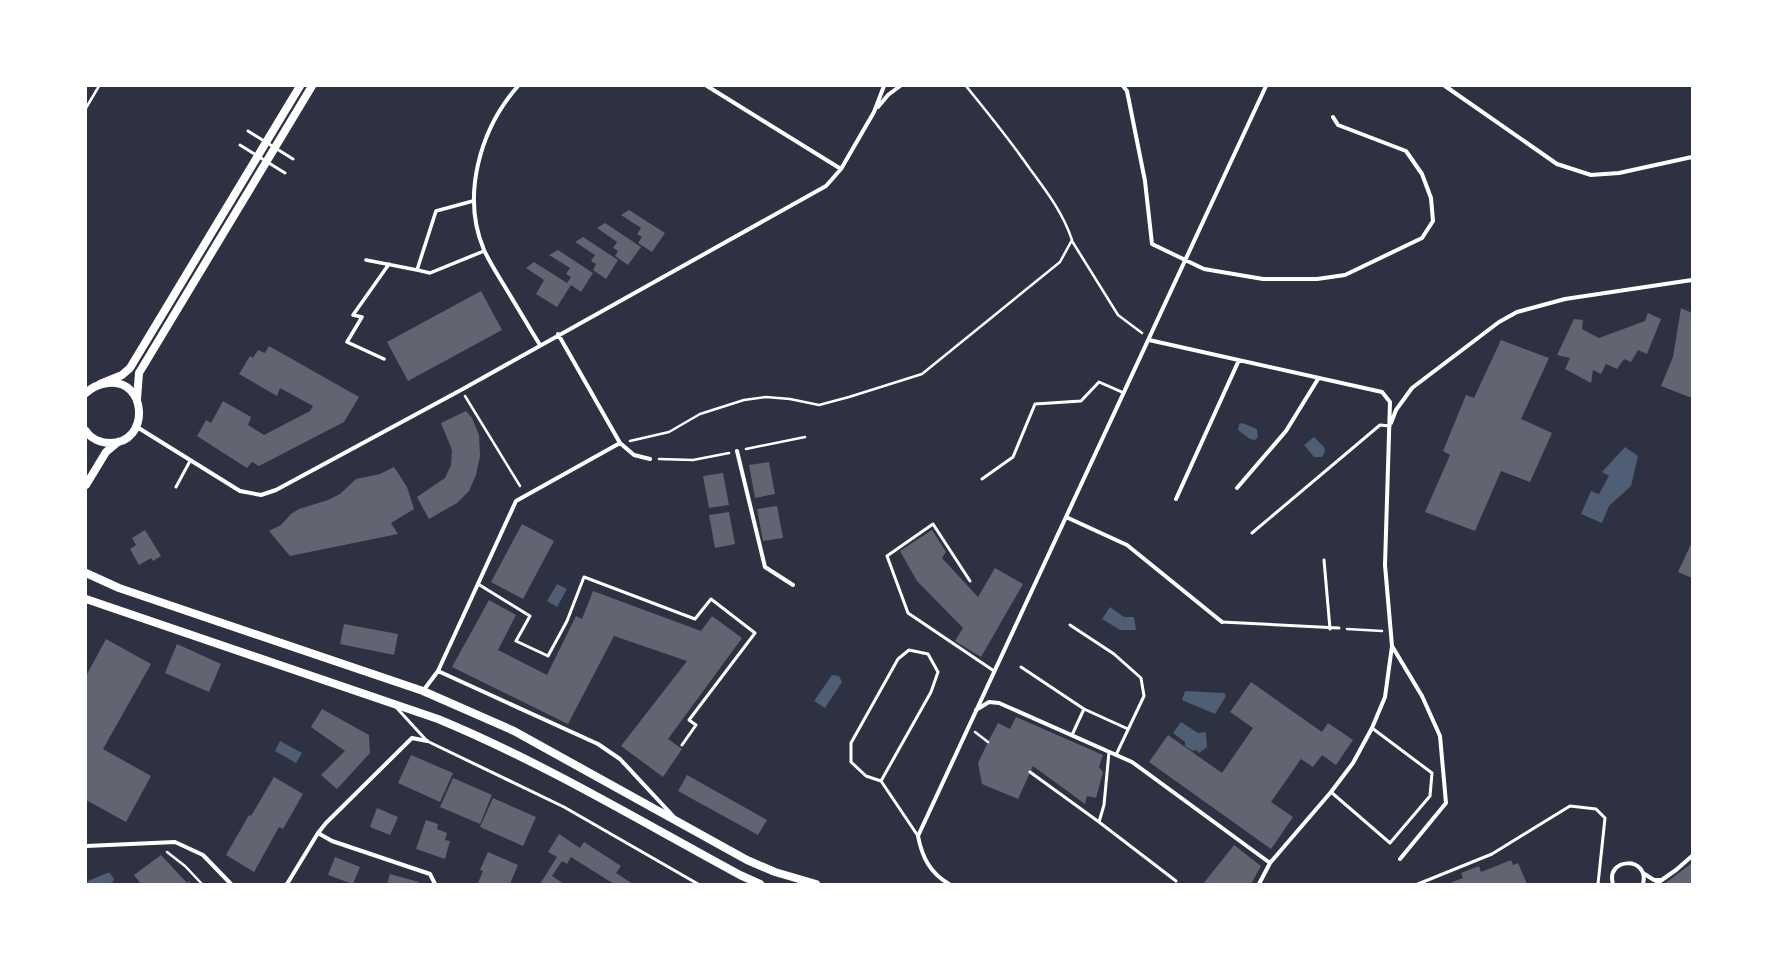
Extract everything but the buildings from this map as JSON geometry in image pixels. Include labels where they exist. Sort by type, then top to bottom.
[{"type":"main road","points":[[86,393],[91,388],[122,375],[130,368],[300,86]]},
{"type":"main road","points":[[86,485],[106,452],[118,442],[129,436],[137,427],[140,412],[137,399],[139,373],[312,86]]},
{"type":"main road","points":[[100,384],[112,382],[122,385],[132,392],[137,399]]},
{"type":"main road","points":[[86,431],[100,441],[118,442]]},
{"type":"main road","points":[[86,573],[126,590],[423,691],[514,731],[747,860],[775,872],[816,884]]},
{"type":"main road","points":[[86,599],[438,719],[522,756],[740,875],[760,884]]},
{"type":"street","points":[[518,86],[504,102],[482,149],[475,180],[473,201],[476,224],[484,251],[540,345]]},
{"type":"street","points":[[707,86],[841,169]]},
{"type":"street","points":[[137,427],[240,491],[261,495],[276,490],[461,390],[558,334],[826,186],[841,169],[874,112],[884,86]]},
{"type":"street","points":[[874,112],[888,95],[900,86]]},
{"type":"street","points":[[1123,86],[1127,91],[1145,181],[1152,244],[1184,261],[1204,269],[1263,279],[1317,279],[1346,275],[1422,238],[1432,221],[1431,198],[1422,174],[1406,151],[1338,125],[1333,117]]},
{"type":"street","points":[[949,884],[934,873],[926,862],[920,850],[918,836],[1266,86]]},
{"type":"street","points":[[1445,86],[1557,164],[1591,175],[1620,172],[1692,157]]},
{"type":"street","points":[[418,270],[436,211],[473,201]]},
{"type":"street","points":[[366,260],[430,273],[484,251]]},
{"type":"street","points":[[384,359],[347,342],[362,317],[353,315],[389,264]]},
{"type":"street","points":[[1390,426],[1396,410],[1412,388],[1499,322],[1518,312],[1565,299],[1692,280]]},
{"type":"street","points":[[558,334],[620,443],[634,455],[650,459]]},
{"type":"street","points":[[1149,339],[1382,392],[1390,402],[1385,565],[1392,632],[1392,646],[1385,697],[1372,728],[1353,763],[1331,792],[1270,863],[1259,884]]},
{"type":"street","points":[[1176,499],[1239,360]]},
{"type":"street","points":[[1236,488],[1286,431],[1318,378]]},
{"type":"street","points":[[423,691],[438,671],[516,501],[620,443]]},
{"type":"street","points":[[737,451],[765,567],[793,585]]},
{"type":"street","points":[[1066,516],[1126,545],[1222,622]]},
{"type":"street","points":[[1392,646],[1422,696],[1440,736],[1446,802],[1400,859]]},
{"type":"street","points":[[438,671],[598,744],[620,759],[678,822]]},
{"type":"street","points":[[976,710],[989,702],[999,703],[1132,762],[1270,863]]},
{"type":"street","points":[[287,884],[318,833],[339,811],[412,738],[427,741]]},
{"type":"street","points":[[318,833],[332,842],[430,874],[435,884]]},
{"type":"street","points":[[86,846],[175,842],[203,855],[231,884]]},
{"type":"street","points":[[1656,884],[1692,856]]},
{"type":"street","points":[[1613,884],[1611,880],[1613,871],[1618,866],[1626,863],[1635,864],[1643,873],[1654,880],[1662,880]]},
{"type":"street","points":[[1643,873],[1643,884]]},
{"type":"lane","points":[[248,131],[293,159]]},
{"type":"lane","points":[[240,146],[285,173]]},
{"type":"lane","points":[[982,479],[1013,457],[1035,404],[1080,401],[1099,382],[1124,393]]},
{"type":"lane","points":[[1252,533],[1380,425],[1390,426]]},
{"type":"lane","points":[[176,487],[190,461]]},
{"type":"lane","points":[[970,581],[933,524],[887,556],[908,613],[994,671]]},
{"type":"lane","points":[[1324,560],[1330,629]]},
{"type":"lane","points":[[478,584],[530,616],[516,641],[548,656],[567,621],[584,577],[695,619],[711,599],[755,633],[689,720],[696,725],[682,745]]},
{"type":"lane","points":[[1222,622],[1330,629],[1339,628]]},
{"type":"lane","points":[[1070,625],[1114,654],[1141,678],[1144,696],[1116,755]]},
{"type":"lane","points":[[881,781],[931,692],[938,672],[928,654],[909,650],[898,660],[851,744],[851,762],[866,776],[881,781],[918,836]]},
{"type":"lane","points":[[1021,667],[1084,709],[1128,730]]},
{"type":"lane","points":[[392,704],[427,741],[564,807],[698,884]]},
{"type":"lane","points":[[1072,735],[1084,709]]},
{"type":"lane","points":[[1331,792],[1390,843],[1430,796],[1432,773],[1372,728]]},
{"type":"lane","points":[[1099,822],[1104,805],[1109,752]]},
{"type":"lane","points":[[1030,772],[1099,822],[1176,881]]},
{"type":"lane","points":[[1418,884],[1492,854],[1570,806],[1596,809],[1605,818],[1598,884]]},
{"type":"path","points":[[86,108],[99,86]]},
{"type":"path","points":[[966,86],[1001,129],[1055,203],[1066,223],[1072,240],[1118,315],[1149,339]]},
{"type":"path","points":[[620,443],[668,432],[700,414],[744,400],[766,397],[819,404],[848,397],[922,374],[1060,262],[1072,240]]},
{"type":"path","points":[[461,390],[520,486]]},
{"type":"path","points":[[1339,628],[1392,632]]},
{"type":"path","points":[[968,726],[988,742]]},
{"type":"path","points":[[159,852],[167,852],[185,866],[202,884]]},
{"type":"water","points":[[1242,423],[1257,429],[1258,437],[1255,440],[1250,439],[1238,430],[1239,424]]},
{"type":"water","points":[[1314,437],[1324,447],[1325,452],[1322,457],[1314,457],[1304,445]]},
{"type":"water","points":[[1625,447],[1638,456],[1631,486],[1609,506],[1602,523],[1581,514],[1591,491],[1599,494],[1609,476],[1602,472]]},
{"type":"water","points":[[557,584],[567,589],[557,607],[547,601]]},
{"type":"water","points":[[1110,607],[1124,617],[1134,617],[1136,630],[1120,630],[1102,619]]},
{"type":"water","points":[[832,675],[839,676],[842,682],[825,708],[814,701]]},
{"type":"water","points":[[1185,691],[1224,693],[1226,696],[1215,714],[1182,700]]},
{"type":"water","points":[[1181,722],[1198,733],[1206,732],[1207,747],[1199,753],[1196,750],[1193,751],[1185,746],[1185,742],[1173,733]]},
{"type":"water","points":[[280,741],[302,753],[296,763],[275,751]]},
{"type":"water","points":[[110,873],[114,879],[113,882],[108,884],[87,884],[88,881]]}]
